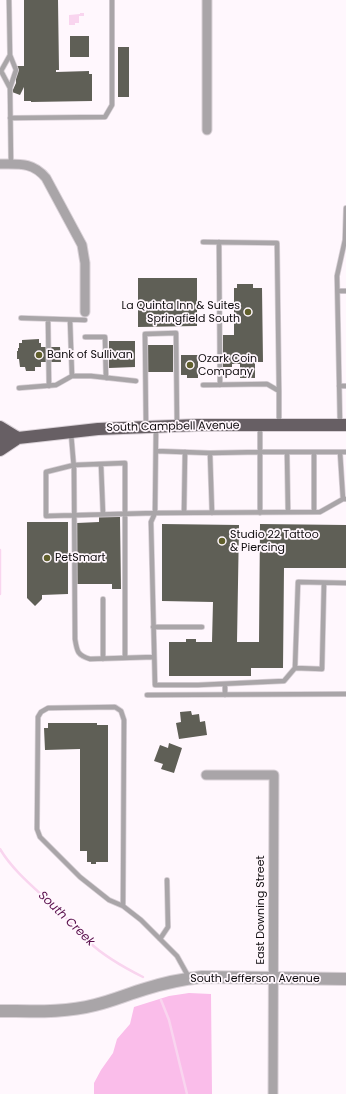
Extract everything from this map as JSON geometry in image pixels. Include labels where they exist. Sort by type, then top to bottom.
[{"type":"main road","name":"South Campbell Avenue","points":[[0,440],[98,429],[177,426],[343,425]]},
{"type":"main road","points":[[0,427],[18,438],[0,450]]},
{"type":"street","points":[[207,0],[207,130]]},
{"type":"street","points":[[0,164],[19,164],[31,166],[42,172],[46,178],[82,245],[85,263],[85,316]]},
{"type":"street","name":"East Downing Street","points":[[206,775],[274,775],[273,1094]]},
{"type":"street","name":"South Jefferson Avenue","points":[[0,1011],[63,1010],[89,1007],[106,1003],[158,985],[188,979],[217,977],[346,979]]},
{"type":"lane","points":[[9,0],[10,55],[16,70],[10,88],[11,164]]},
{"type":"lane","points":[[10,118],[105,118],[112,105],[112,0]]},
{"type":"lane","points":[[10,55],[1,71],[10,88]]},
{"type":"lane","points":[[343,425],[339,386],[337,276],[345,240],[346,208]]},
{"type":"lane","points":[[203,242],[277,243],[279,425]]},
{"type":"lane","points":[[219,242],[220,385]]},
{"type":"lane","points":[[338,291],[346,291]]},
{"type":"lane","points":[[21,318],[70,320],[85,316]]},
{"type":"lane","points":[[48,319],[49,386]]},
{"type":"lane","points":[[70,320],[72,376]]},
{"type":"lane","points":[[177,426],[176,334],[145,334],[151,427],[156,451],[154,513],[151,522],[155,685],[284,681],[295,668],[298,582],[346,583]]},
{"type":"lane","points":[[86,337],[105,337],[106,378]]},
{"type":"lane","points":[[19,388],[56,385],[72,376],[91,376],[136,381]]},
{"type":"lane","points":[[203,385],[267,384],[279,391]]},
{"type":"lane","points":[[339,386],[346,386]]},
{"type":"lane","points":[[260,425],[260,513]]},
{"type":"lane","points":[[71,432],[74,465],[75,639],[77,652],[90,659],[154,657]]},
{"type":"lane","points":[[156,451],[210,453],[346,452]]},
{"type":"lane","points":[[184,513],[185,452]]},
{"type":"lane","points":[[287,452],[288,512]]},
{"type":"lane","points":[[314,452],[314,512]]},
{"type":"lane","points":[[125,658],[125,514],[125,463],[74,465],[46,472],[46,516],[103,514],[125,514],[154,513],[320,512],[344,499],[340,452]]},
{"type":"lane","points":[[210,453],[212,513]]},
{"type":"lane","points":[[101,464],[103,514]]},
{"type":"lane","points":[[295,668],[322,669],[324,583]]},
{"type":"lane","points":[[103,599],[103,659]]},
{"type":"lane","points":[[153,626],[202,627]]},
{"type":"lane","points":[[225,684],[225,695]]},
{"type":"lane","points":[[147,695],[346,694]]},
{"type":"lane","points":[[122,906],[124,720],[121,711],[115,707],[48,708],[38,717],[37,829],[40,836],[80,877],[109,900],[122,906],[140,920],[160,939],[177,956],[187,974],[188,979]]},
{"type":"lane","points":[[160,939],[168,927],[167,880]]},
{"type":"shaded area","points":[[84,13],[84,16],[79,16],[79,23],[69,25],[69,15]]},
{"type":"shaded area","points":[[189,993],[211,994],[212,1094],[94,1094],[94,1083],[113,1053],[117,1039],[130,1024],[134,1007],[169,996]]},
{"type":"building","points":[[24,0],[58,0],[59,70],[56,70],[56,72],[89,71],[89,74],[92,74],[92,101],[31,102],[24,101],[24,87],[20,95],[12,92],[16,83],[16,66],[24,66]]},
{"type":"building","points":[[70,36],[89,36],[89,57],[70,57]]},
{"type":"building","points":[[118,47],[129,47],[129,97],[118,97]]},
{"type":"building","points":[[138,278],[197,278],[197,326],[138,327]]},
{"type":"building","name":"La Quinta Inn & Suites Springfield South","points":[[237,284],[253,284],[253,288],[262,288],[263,362],[255,362],[255,378],[240,378],[240,364],[232,364],[232,367],[223,367],[223,335],[234,335],[234,288],[237,288]]},
{"type":"building","name":"Bank of Sullivan","points":[[39,339],[41,347],[60,347],[61,362],[41,362],[41,367],[35,367],[35,371],[26,371],[25,367],[20,367],[19,359],[17,359],[19,343],[22,343],[22,340]]},
{"type":"building","points":[[109,341],[135,341],[135,367],[109,368]]},
{"type":"building","points":[[148,345],[173,345],[173,372],[148,372]]},
{"type":"building","name":"Ozark Coin Company","points":[[181,355],[198,355],[198,378],[187,378],[187,375],[181,375]]},
{"type":"building","points":[[99,517],[120,517],[121,589],[112,589],[112,584],[77,584],[77,523],[99,522]]},
{"type":"building","name":"PetSmart","points":[[27,522],[68,522],[68,594],[42,595],[42,599],[35,606],[27,598]]},
{"type":"building","points":[[162,524],[239,525],[237,642],[259,642],[260,524],[346,525],[346,568],[284,568],[283,668],[251,668],[251,676],[169,676],[169,642],[186,642],[186,639],[196,639],[196,642],[212,642],[213,602],[162,601]]},
{"type":"building","points":[[191,711],[192,715],[199,714],[200,722],[205,721],[207,735],[179,739],[176,723],[181,722],[180,712]]},
{"type":"building","points":[[48,723],[97,723],[97,725],[108,725],[108,862],[96,862],[96,864],[91,864],[91,862],[87,862],[87,851],[80,851],[80,749],[45,750],[44,728],[48,728]]},
{"type":"building","points":[[169,743],[182,748],[174,773],[161,769],[163,764],[154,761],[160,745],[168,748]]},
{"type":"waterway","name":"South Creek","points":[[0,550],[0,594]]},
{"type":"waterway","name":"South Creek","points":[[0,849],[20,875],[65,916],[89,942],[114,961],[143,977]]},
{"type":"waterway","name":"South Creek","points":[[161,1000],[169,1020],[187,1094]]},
{"type":"place","name":"La Quinta Inn & Suites Springfield South","points":[[248,312]]},
{"type":"place","name":"Bank of Sullivan","points":[[39,355]]},
{"type":"place","name":"Ozark Coin Company","points":[[190,365]]},
{"type":"place","name":"Studio 22 Tattoo & Piercing","points":[[222,541]]},
{"type":"place","name":"PetSmart","points":[[47,558]]}]
